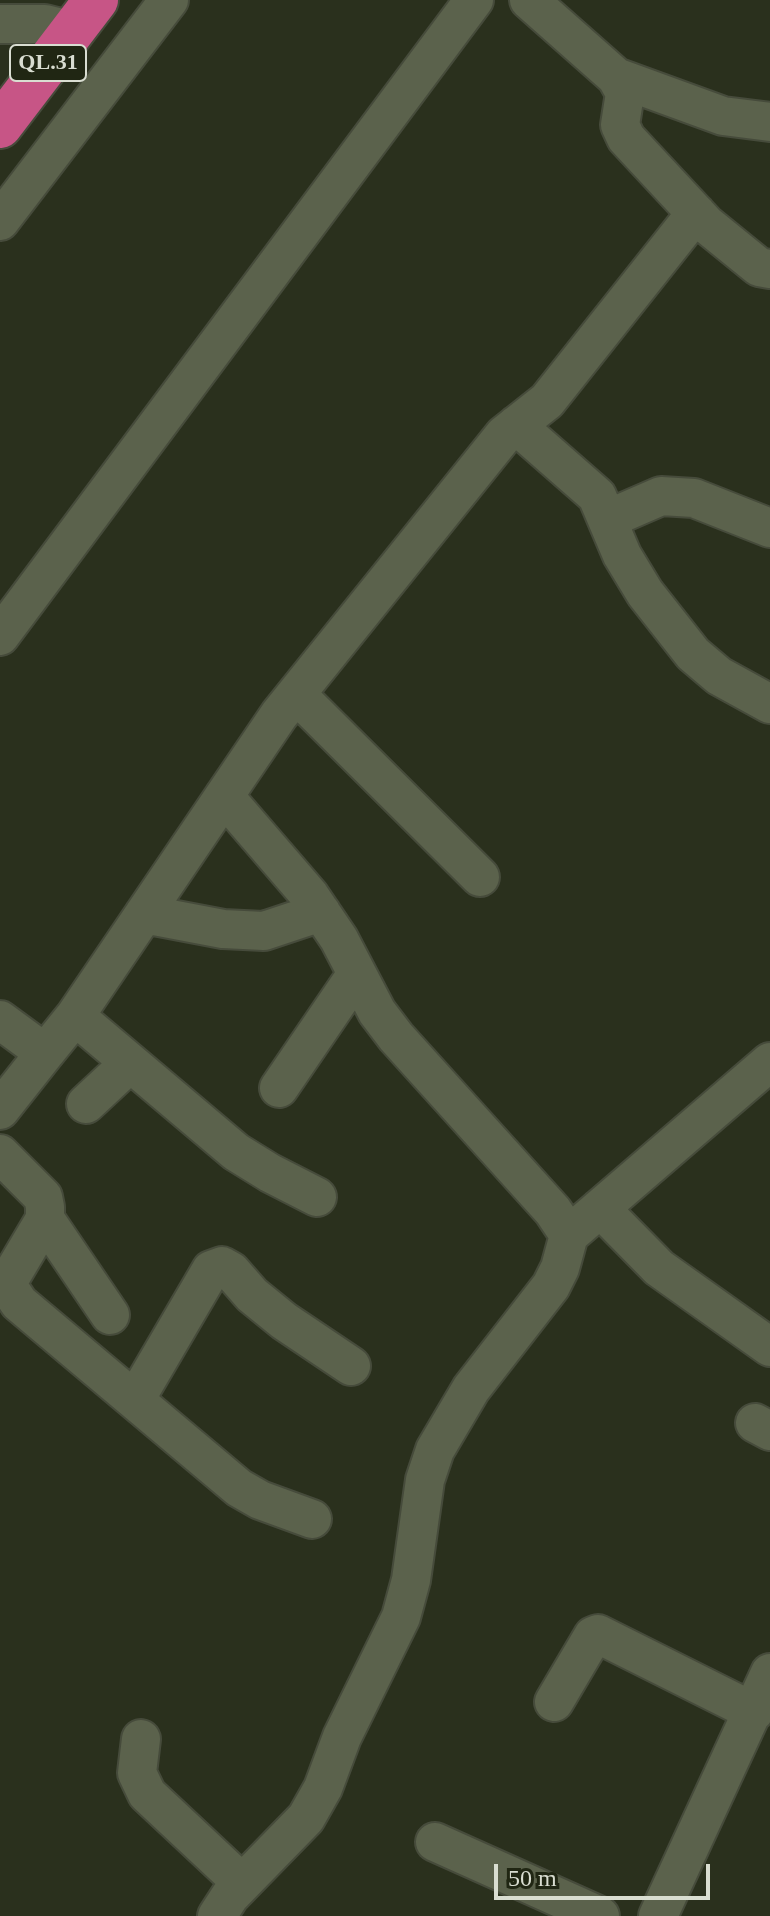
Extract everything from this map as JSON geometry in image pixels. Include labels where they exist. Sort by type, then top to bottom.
[{"type":"highway","name":"QL.31","points":[[0,126],[85,15]]},
{"type":"street","points":[[0,221],[169,0]]},
{"type":"street","points":[[0,636],[474,0]]},
{"type":"street","points":[[529,0],[616,77],[625,93],[620,125],[626,138],[696,213],[759,267],[770,269]]},
{"type":"street","points":[[0,24],[45,24],[85,15]]},
{"type":"street","points":[[616,77],[723,116],[770,122]]},
{"type":"street","points":[[0,1110],[75,1016],[296,694],[504,435],[547,401],[696,213]]},
{"type":"street","points":[[516,425],[597,496],[622,555],[645,593],[693,654],[719,676],[770,704]]},
{"type":"street","points":[[608,519],[661,496],[694,498],[770,528]]},
{"type":"street","points":[[296,694],[480,877]]},
{"type":"street","points":[[224,796],[310,896],[339,939],[377,1012],[396,1037],[553,1211],[569,1235]]},
{"type":"street","points":[[144,914],[223,929],[264,931],[321,912]]},
{"type":"street","points":[[279,1088],[356,975]]},
{"type":"street","points":[[75,1016],[236,1152],[317,1197]]},
{"type":"street","points":[[0,1020],[45,1053]]},
{"type":"street","points":[[217,1916],[230,1896],[306,1818],[323,1788],[342,1737],[401,1617],[411,1580],[425,1480],[435,1450],[471,1389],[551,1286],[560,1268],[569,1235],[770,1062]]},
{"type":"street","points":[[86,1104],[130,1063]]},
{"type":"street","points":[[0,1154],[43,1197],[45,1219],[110,1315]]},
{"type":"street","points":[[600,1208],[659,1268],[770,1347]]},
{"type":"street","points":[[45,1219],[10,1278],[9,1288],[19,1303],[239,1488],[260,1500],[312,1519]]},
{"type":"street","points":[[135,1400],[211,1270],[222,1266],[284,1321],[351,1366]]},
{"type":"street","points":[[554,1702],[593,1636],[598,1634],[754,1712]]},
{"type":"street","points":[[658,1916],[770,1673]]},
{"type":"street","points":[[141,1739],[137,1773],[147,1794],[242,1883]]},
{"type":"street","points":[[435,1842],[600,1916]]}]
